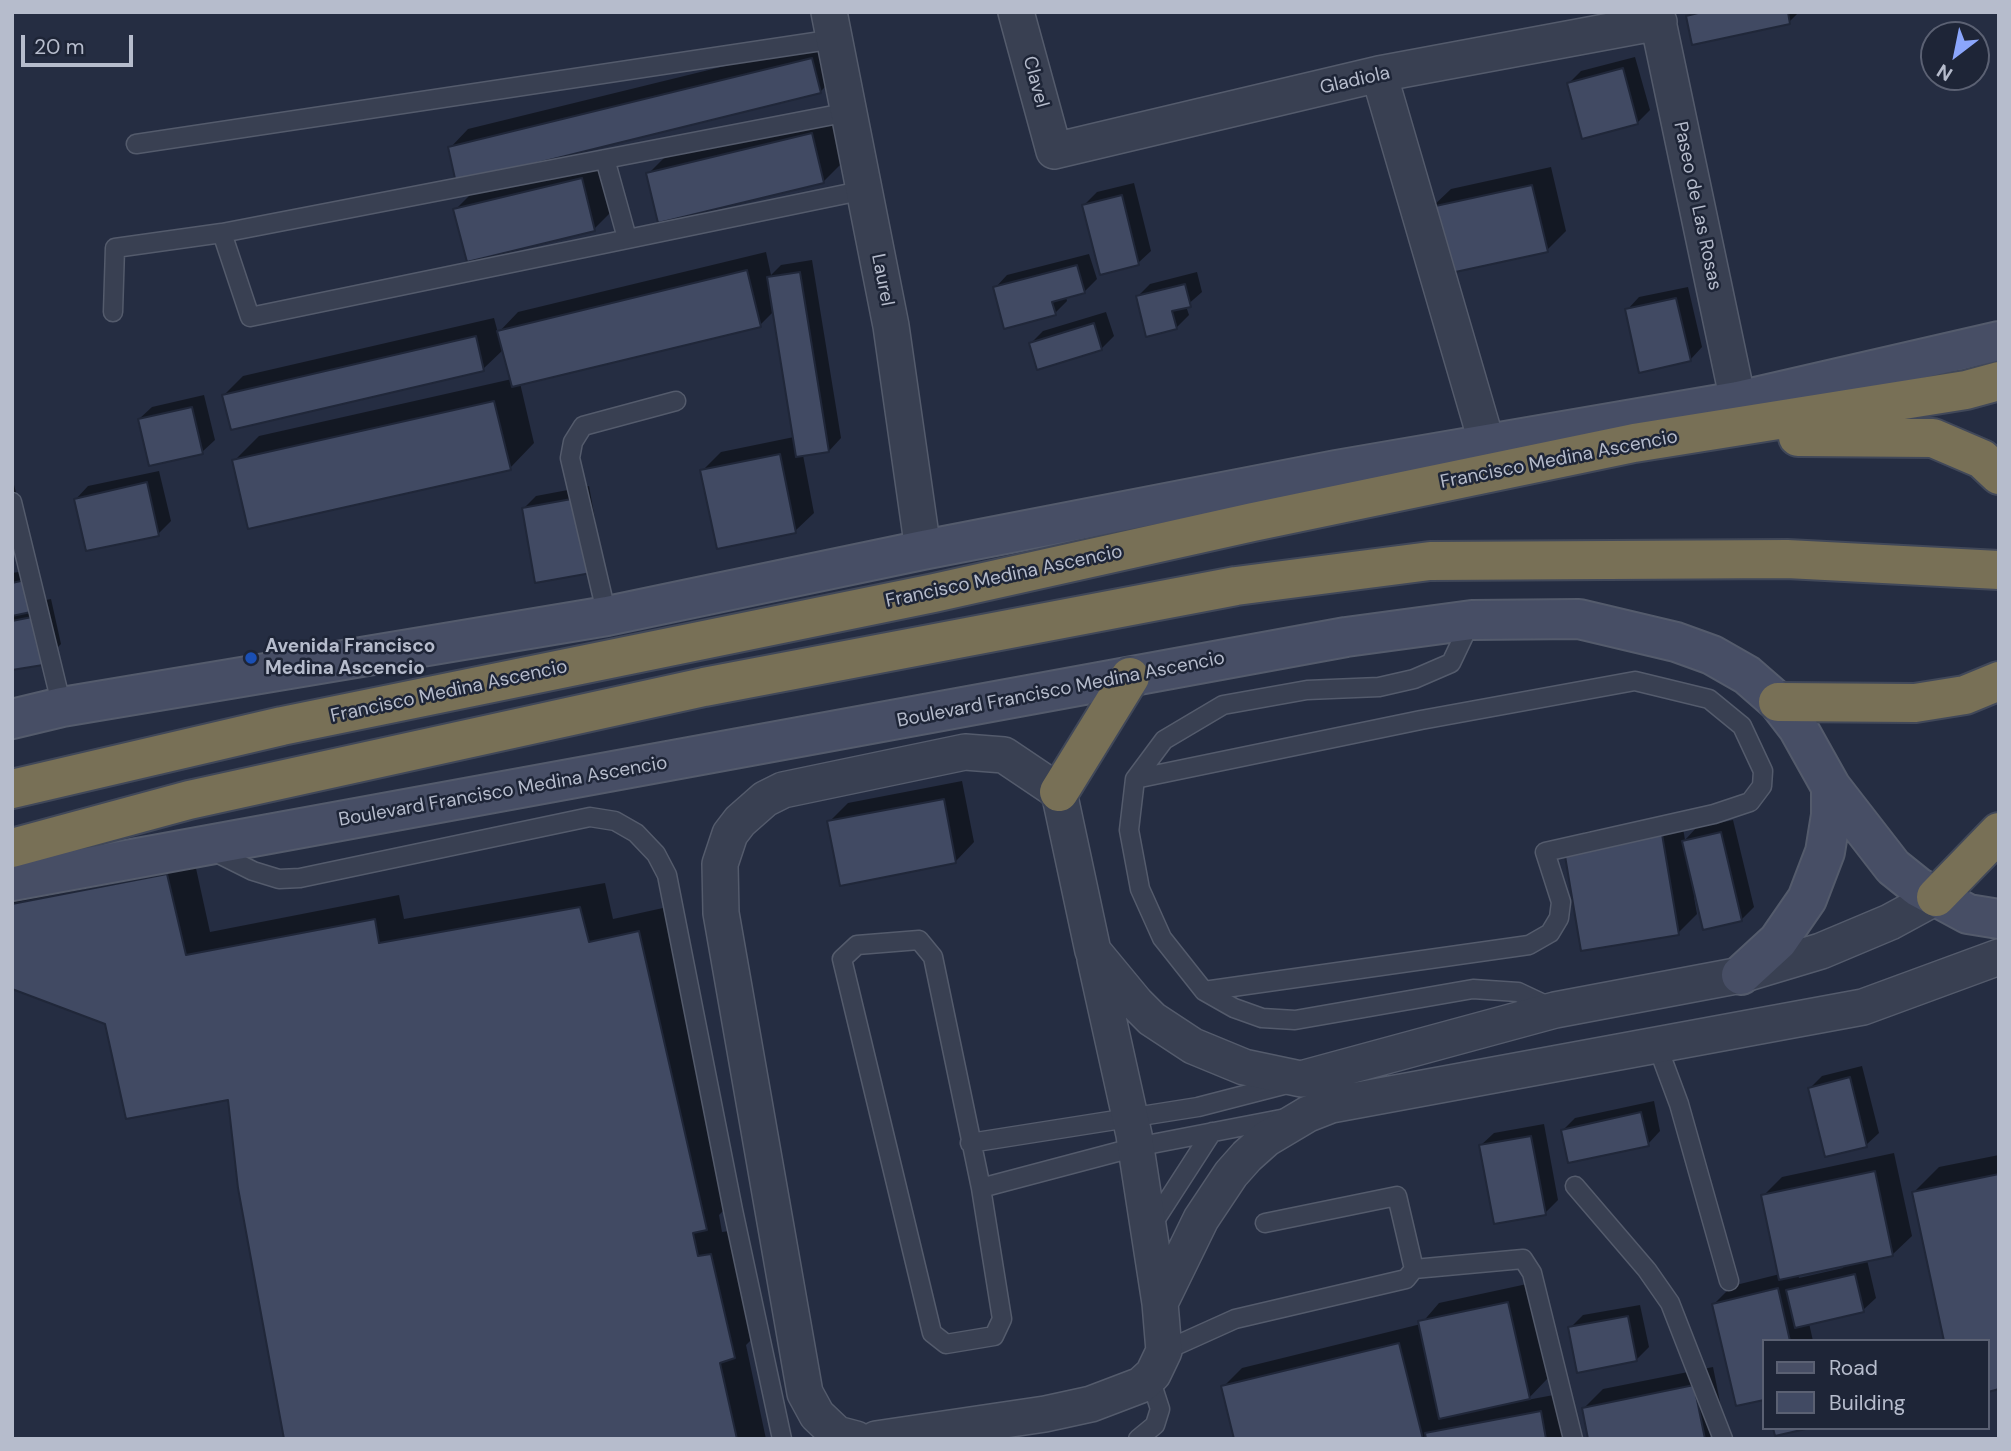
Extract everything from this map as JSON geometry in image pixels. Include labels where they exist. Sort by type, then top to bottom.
[{"type":"highway","name":"Francisco Medina Ascencio","points":[[12,789],[282,726],[934,593],[1253,522],[1634,443],[1966,390],[1999,381]]},
{"type":"highway","points":[[1634,443],[1839,436],[1933,438],[1982,460],[1999,475]]},
{"type":"highway","points":[[12,848],[189,800],[704,687],[1236,586],[1430,561],[1787,559],[1999,570]]},
{"type":"highway","points":[[1059,792],[1130,677]]},
{"type":"highway","points":[[1778,702],[1915,702],[1965,695],[1999,681]]},
{"type":"highway","points":[[1936,897],[1999,832]]},
{"type":"main road","name":"Francisco Medina Ascencio","points":[[12,719],[62,707],[607,616],[923,550],[1487,444],[1738,401],[1999,341]]},
{"type":"main road","name":"Boulevard Francisco Medina Ascencio","points":[[12,881],[714,755],[1346,637],[1472,620],[1579,619],[1676,642],[1712,655],[1747,675],[1778,702],[1798,728],[1831,787],[1893,867],[1936,897],[1968,914],[1999,919]]},
{"type":"main road","points":[[1741,975],[1778,941],[1807,900],[1825,852],[1831,815],[1831,787]]},
{"type":"street","name":"Clavel","points":[[1016,12],[1054,151]]},
{"type":"street","name":"Gladiola","points":[[1054,151],[1379,74],[1657,17]]},
{"type":"street","name":"Paseo de Las Rosas","points":[[1657,17],[1738,401]]},
{"type":"street","name":"Laurel","points":[[832,26],[891,326],[923,550]]},
{"type":"street","points":[[1379,74],[1487,444]]},
{"type":"street","points":[[856,1439],[837,1434],[817,1415],[805,1393],[721,913],[718,880],[723,851],[740,821],[765,799],[783,790],[965,752],[1004,755],[1059,792],[1133,1133],[1160,1303],[1157,1365],[1141,1385],[1091,1404],[1045,1414],[876,1439]]},
{"type":"street","points":[[1093,951],[1152,1019],[1173,1035],[1244,1067],[1301,1079],[1555,1010],[1741,975],[1821,951],[1890,922],[1936,897]]},
{"type":"street","points":[[1160,1303],[1189,1242],[1231,1174],[1266,1139],[1308,1114],[1331,1105],[1863,1007],[1999,957]]},
{"type":"lane","points":[[136,144],[832,26]]},
{"type":"lane","points":[[113,312],[115,248],[222,233],[849,111]]},
{"type":"lane","points":[[605,159],[627,238]]},
{"type":"lane","points":[[222,233],[250,317],[864,190]]},
{"type":"lane","points":[[607,616],[570,458],[573,442],[583,426],[676,401]]},
{"type":"lane","points":[[12,502],[18,556],[62,707]]},
{"type":"lane","points":[[1472,620],[1451,663],[1414,680],[1379,687],[1307,690],[1223,705],[1164,740],[1135,779],[1129,830],[1140,889],[1162,938],[1204,991],[1234,1008],[1262,1018],[1295,1020],[1473,989],[1518,992],[1555,1010]]},
{"type":"lane","points":[[1135,779],[1421,720],[1635,681],[1709,699],[1742,726],[1763,771],[1762,786],[1750,802],[1714,814],[1545,852],[1562,902],[1559,918],[1550,933],[1529,945],[1204,991]]},
{"type":"lane","points":[[202,845],[253,871],[279,880],[300,878],[590,817],[615,821],[636,833],[656,854],[667,875],[733,1210],[782,1439]]},
{"type":"lane","points":[[919,940],[933,957],[971,1143],[1002,1319],[994,1336],[946,1344],[932,1333],[842,959],[857,945],[919,940]]},
{"type":"lane","points":[[1657,1045],[1679,1104],[1729,1281]]},
{"type":"lane","points":[[981,1188],[1198,1107],[1301,1079]]},
{"type":"lane","points":[[971,1143],[1133,1133],[1212,1132],[1308,1114]]},
{"type":"lane","points":[[1149,1231],[1212,1132]]},
{"type":"lane","points":[[1575,1186],[1647,1270],[1670,1303],[1723,1439]]},
{"type":"lane","points":[[1265,1223],[1397,1196],[1414,1269]]},
{"type":"lane","points":[[1138,1439],[1155,1425],[1160,1409],[1157,1365],[1235,1319],[1406,1279],[1414,1269],[1522,1259],[1532,1273],[1573,1439]]},
{"type":"building","points":[[1702,12],[1788,12],[1790,24],[1692,45],[1686,16]]},
{"type":"building","points":[[812,58],[821,93],[456,183],[448,147]]},
{"type":"building","points":[[1623,68],[1638,124],[1582,139],[1567,83]]},
{"type":"building","points":[[812,133],[824,183],[658,223],[646,173]]},
{"type":"building","points":[[582,178],[595,231],[467,262],[453,209]]},
{"type":"building","points":[[1532,185],[1548,252],[1446,274],[1431,207]]},
{"type":"building","points":[[1122,195],[1139,265],[1100,275],[1082,205]]},
{"type":"building","points":[[1077,265],[1085,293],[1052,302],[1056,315],[1004,329],[993,287]]},
{"type":"building","points":[[747,270],[761,327],[512,387],[497,331]]},
{"type":"building","points":[[800,272],[829,452],[796,457],[767,277]]},
{"type":"building","points":[[1185,284],[1191,307],[1172,311],[1177,329],[1146,337],[1136,296]]},
{"type":"building","points":[[1676,298],[1691,361],[1639,373],[1625,309]]},
{"type":"building","points":[[1094,323],[1102,350],[1037,370],[1029,343]]},
{"type":"building","points":[[476,336],[484,371],[231,430],[222,395]]},
{"type":"building","points":[[494,401],[511,470],[248,529],[232,460]]},
{"type":"building","points":[[192,407],[203,454],[149,466],[138,419]]},
{"type":"building","points":[[780,454],[796,533],[717,549],[700,470]]},
{"type":"building","points":[[147,482],[159,536],[86,551],[74,499]]},
{"type":"building","points":[[577,498],[591,573],[535,583],[522,508]]},
{"type":"building","points":[[25,580],[31,612],[12,616],[12,583]]},
{"type":"building","points":[[32,617],[43,665],[12,670],[12,621]]},
{"type":"building","points":[[944,799],[956,863],[840,886],[827,821]]},
{"type":"building","points":[[1721,832],[1742,921],[1703,930],[1682,841]]},
{"type":"building","points":[[1662,834],[1679,935],[1581,951],[1564,850]]},
{"type":"building","points":[[167,874],[186,955],[375,919],[379,943],[580,907],[589,942],[639,931],[707,1230],[693,1233],[698,1256],[711,1254],[735,1358],[720,1363],[737,1439],[284,1439],[238,1188],[228,1100],[126,1119],[105,1024],[12,989],[12,904]]},
{"type":"building","points":[[1850,1077],[1867,1147],[1825,1157],[1808,1088]]},
{"type":"building","points":[[1641,1112],[1649,1146],[1568,1163],[1561,1130]]},
{"type":"building","points":[[1531,1136],[1546,1215],[1494,1224],[1479,1145]]},
{"type":"building","points":[[1875,1171],[1893,1256],[1779,1280],[1761,1195]]},
{"type":"building","points":[[1999,1174],[1999,1389],[1990,1391],[1990,1339],[1944,1339],[1912,1192]]},
{"type":"building","points":[[1855,1274],[1864,1312],[1795,1328],[1786,1290]]},
{"type":"building","points":[[1778,1288],[1790,1339],[1762,1339],[1762,1400],[1736,1406],[1712,1304]]},
{"type":"building","points":[[1508,1302],[1530,1399],[1439,1419],[1418,1321]]},
{"type":"building","points":[[1628,1316],[1637,1361],[1577,1373],[1568,1327]]},
{"type":"building","points":[[1399,1343],[1423,1439],[1234,1439],[1221,1386]]},
{"type":"building","points":[[1694,1385],[1705,1439],[1588,1439],[1582,1408]]},
{"type":"building","points":[[1541,1411],[1546,1439],[1426,1439],[1425,1433]]},
{"type":"building","points":[[1774,1430],[1801,1430],[1775,1436]]},
{"type":"place","name":"Avenida Francisco Medina Ascencio","points":[[251,658]]}]
